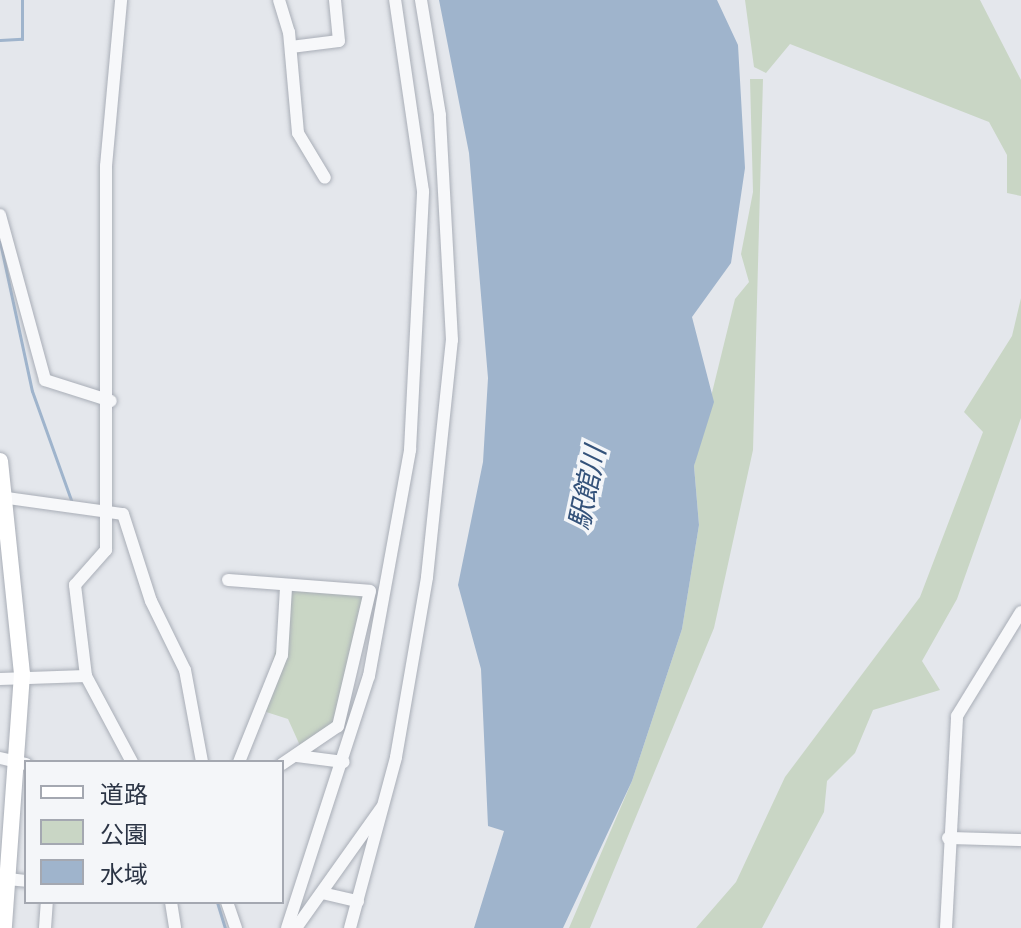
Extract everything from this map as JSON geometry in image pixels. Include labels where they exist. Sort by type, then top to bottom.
[{"type":"main road","points":[[0,461],[22,674],[22,762],[4,928]]},
{"type":"street","points":[[121,0],[106,166],[111,401],[106,554],[75,585],[86,676],[131,760]]},
{"type":"street","points":[[279,0],[291,47],[298,133],[325,178]]},
{"type":"street","points":[[291,47],[339,41],[335,0]]},
{"type":"street","points":[[287,928],[344,762],[400,525],[424,260],[419,144],[395,0]]},
{"type":"street","points":[[350,928],[386,800],[427,577],[452,340],[440,115],[421,0]]},
{"type":"street","points":[[0,215],[45,380],[111,401]]},
{"type":"street","points":[[2,497],[106,510],[116,507],[129,524],[151,601],[185,670],[202,760]]},
{"type":"street","points":[[228,580],[286,588],[363,587],[371,596],[338,726],[284,763]]},
{"type":"street","points":[[240,760],[282,655],[286,588]]},
{"type":"street","points":[[946,928],[948,838],[961,703],[1021,612]]},
{"type":"street","points":[[0,679],[22,674],[86,676]]},
{"type":"street","points":[[297,756],[344,762]]},
{"type":"street","points":[[0,758],[22,762]]},
{"type":"street","points":[[296,928],[386,800]]},
{"type":"street","points":[[948,838],[1021,840]]},
{"type":"street","points":[[8,879],[24,881]]},
{"type":"street","points":[[322,893],[358,901]]},
{"type":"street","points":[[45,928],[47,904]]},
{"type":"street","points":[[171,904],[175,928]]},
{"type":"street","points":[[228,904],[236,928]]},
{"type":"green space","points":[[745,0],[980,0],[1021,80],[1021,196],[1007,193],[1007,155],[989,122],[790,44],[766,73],[754,67]]},
{"type":"green space","points":[[750,79],[763,79],[753,450],[714,628],[590,928],[569,928],[632,781],[682,629],[699,525],[694,466],[735,299],[749,282],[741,254],[753,192]]},
{"type":"green space","points":[[1021,298],[1021,418],[957,599],[922,661],[940,690],[873,710],[855,753],[827,781],[824,812],[762,928],[696,928],[736,882],[785,777],[920,597],[983,432],[964,412],[1012,336]]},
{"type":"green space","points":[[291,590],[367,594],[337,722],[302,750],[288,719],[260,710]]},
{"type":"water","name":"駅館川","points":[[439,0],[717,0],[738,45],[745,168],[731,263],[692,317],[714,402],[694,466],[699,525],[682,629],[632,781],[563,928],[474,928],[504,831],[488,826],[481,669],[458,585],[483,462],[488,378],[469,153]]},
{"type":"waterway","points":[[0,40],[22,39],[22,0]]},
{"type":"waterway","points":[[0,242],[32,391],[72,503]]},
{"type":"waterway","points":[[218,904],[225,928]]}]
